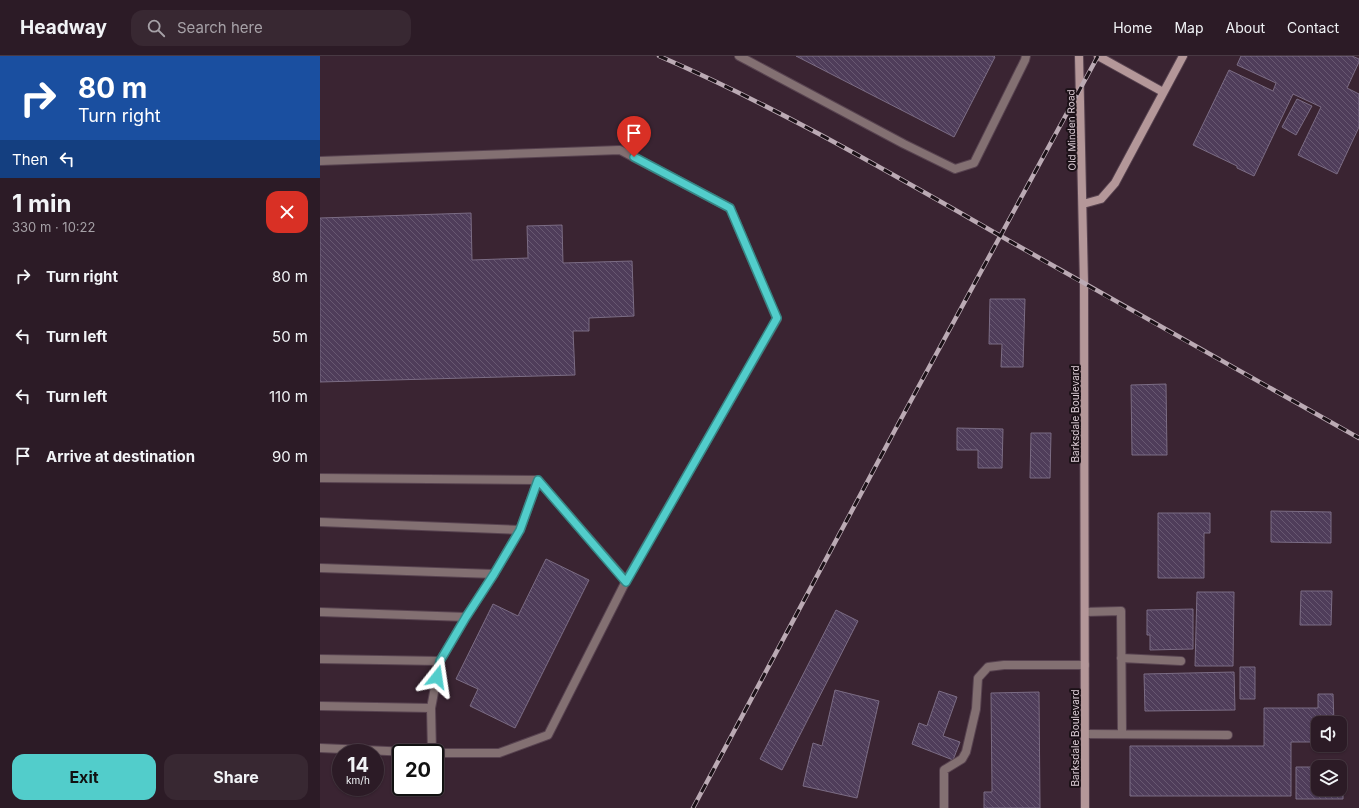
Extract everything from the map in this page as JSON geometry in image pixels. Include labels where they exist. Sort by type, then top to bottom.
[{"type":"main road","name":"Old Minden Road","points":[[1079,56],[1083,204]]},
{"type":"main road","points":[[1098,56],[1163,92]]},
{"type":"main road","points":[[1083,204],[1101,199],[1115,183],[1182,56]]},
{"type":"main road","name":"Barksdale Boulevard","points":[[1083,204],[1085,808]]},
{"type":"lane","points":[[739,56],[955,169],[974,163],[1026,56]]},
{"type":"lane","points":[[320,161],[620,150],[730,208],[777,318],[626,582],[548,735],[499,753],[444,753]]},
{"type":"lane","points":[[320,478],[538,480],[626,582]]},
{"type":"lane","points":[[432,744],[431,708],[440,661],[520,530],[538,480]]},
{"type":"lane","points":[[320,522],[520,530]]},
{"type":"lane","points":[[320,568],[494,574]]},
{"type":"lane","points":[[1085,612],[1121,611],[1122,733]]},
{"type":"lane","points":[[320,612],[466,617]]},
{"type":"lane","points":[[1121,658],[1181,661]]},
{"type":"lane","points":[[320,659],[440,661]]},
{"type":"lane","points":[[944,808],[944,770],[962,759],[966,752],[976,709],[978,678],[988,667],[1004,664],[1085,665]]},
{"type":"lane","points":[[320,706],[431,708]]},
{"type":"lane","points":[[1085,734],[1122,733],[1228,735]]},
{"type":"lane","points":[[320,748],[392,751]]},
{"type":"building","points":[[796,56],[994,56],[995,57],[954,137]]},
{"type":"building","points":[[1241,56],[1352,56],[1359,59],[1347,88],[1359,94],[1359,127],[1337,174],[1298,155],[1321,107],[1293,94],[1254,176],[1237,168],[1237,166],[1193,145],[1229,70],[1273,91],[1276,83],[1237,65]]},
{"type":"building","points":[[1297,99],[1312,106],[1296,135],[1282,127]]},
{"type":"building","points":[[471,213],[472,260],[528,258],[527,226],[562,225],[563,263],[632,261],[634,316],[589,318],[589,331],[573,331],[575,375],[320,382],[320,218]]},
{"type":"building","points":[[990,299],[1025,299],[1023,367],[1001,367],[1002,344],[989,344]]},
{"type":"building","points":[[1166,384],[1167,455],[1132,455],[1131,385]]},
{"type":"building","points":[[957,428],[1003,429],[1002,468],[978,468],[978,450],[957,450]]},
{"type":"building","points":[[1031,433],[1051,433],[1050,478],[1030,478]]},
{"type":"building","points":[[1271,511],[1331,512],[1331,543],[1271,542]]},
{"type":"building","points":[[1158,513],[1210,513],[1210,533],[1204,533],[1204,578],[1158,578]]},
{"type":"building","points":[[546,559],[589,580],[515,728],[470,706],[478,689],[456,679],[493,604],[518,616]]},
{"type":"building","points":[[1301,591],[1332,591],[1331,625],[1300,625]]},
{"type":"building","points":[[1197,592],[1234,592],[1233,666],[1195,666]]},
{"type":"building","points":[[1193,609],[1193,649],[1150,650],[1150,635],[1147,635],[1147,610]]},
{"type":"building","points":[[836,610],[858,621],[782,770],[760,759]]},
{"type":"building","points":[[1240,667],[1255,667],[1255,699],[1240,699]]},
{"type":"building","points":[[1234,672],[1235,710],[1145,711],[1144,674]]},
{"type":"building","points":[[835,690],[879,701],[857,798],[803,786],[813,743],[822,746]]},
{"type":"building","points":[[939,691],[957,697],[943,736],[960,742],[953,760],[912,744],[919,723],[927,726]]},
{"type":"building","points":[[1039,692],[1040,808],[984,808],[984,792],[992,792],[991,693]]},
{"type":"building","points":[[1318,694],[1333,694],[1334,716],[1311,716],[1311,742],[1291,742],[1291,796],[1130,796],[1130,746],[1264,746],[1264,708],[1318,708]]},
{"type":"building","points":[[1296,767],[1311,767],[1311,796],[1343,796],[1343,799],[1296,799]]},
{"type":"railway","points":[[659,56],[750,98],[839,145],[1359,438]]},
{"type":"railway","points":[[693,808],[895,430],[1098,56]]},
{"type":"route","points":[[437,677],[440,661],[520,530],[538,480],[626,582],[777,318],[730,208],[634,157]]}]
